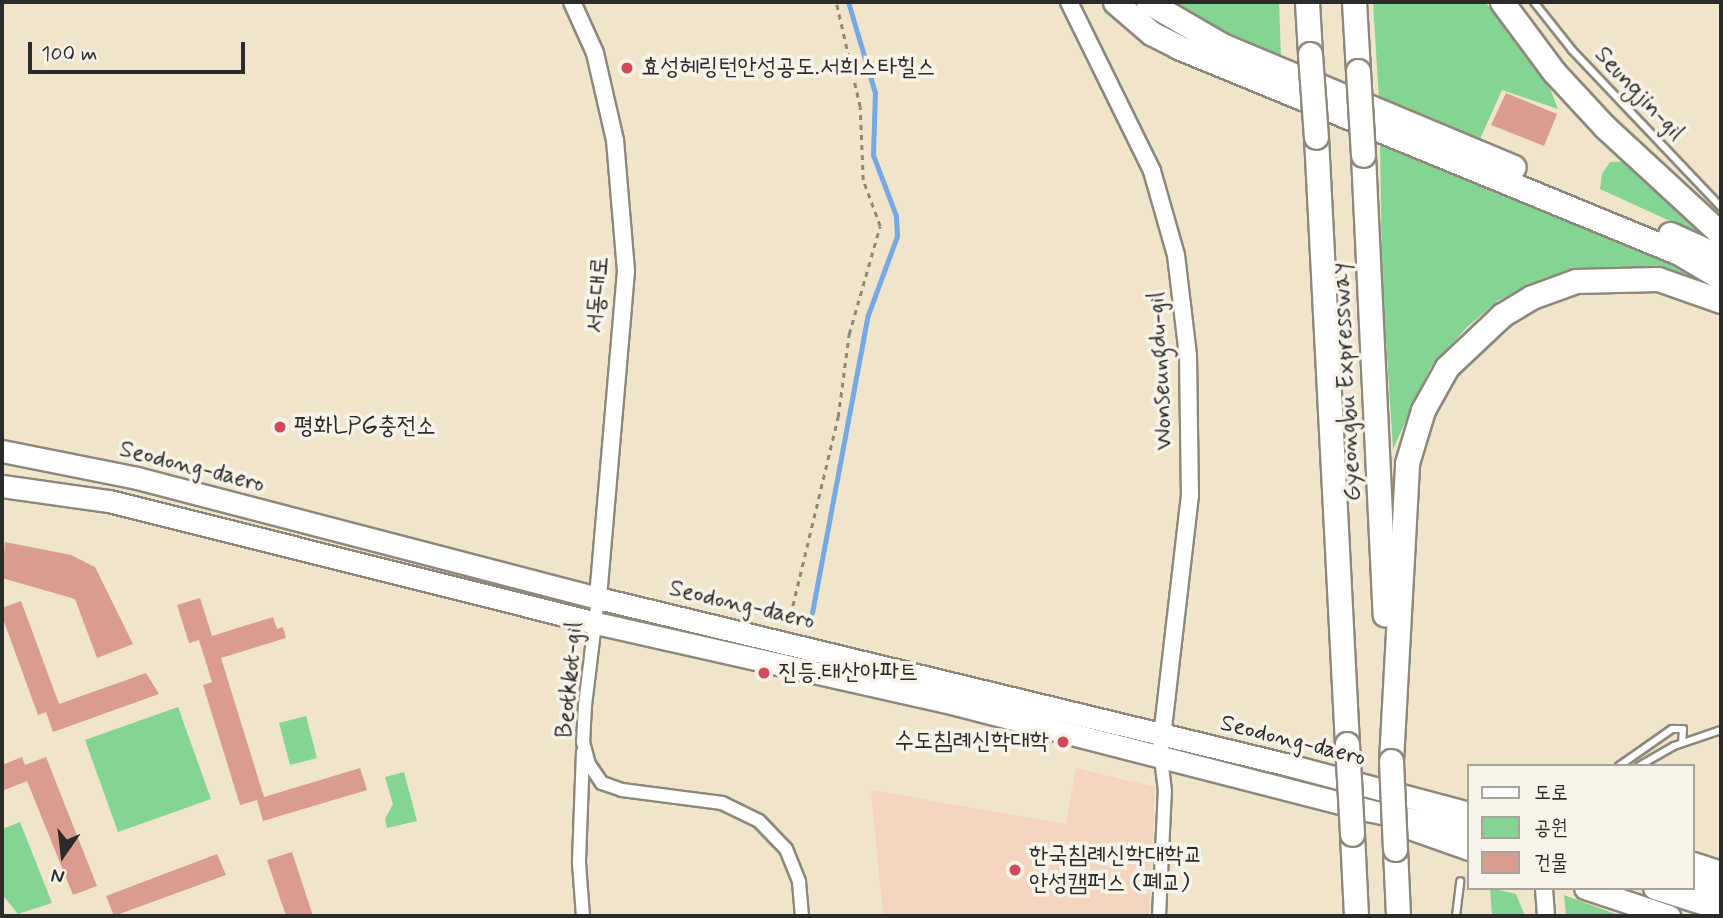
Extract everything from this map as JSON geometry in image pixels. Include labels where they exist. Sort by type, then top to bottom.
[{"type":"highway","points":[[1115,2],[1151,33],[1178,47],[1679,253],[1721,278]]},
{"type":"highway","points":[[1148,2],[1222,45],[1721,257]]},
{"type":"highway","name":"Gyeongbu Expressway","points":[[1307,2],[1356,916]]},
{"type":"highway","name":"Gyeongbu Expressway","points":[[1354,2],[1391,761]]},
{"type":"highway","points":[[1502,2],[1554,72],[1605,127],[1721,234]]},
{"type":"highway","points":[[1398,916],[1391,761],[1408,463],[1423,410],[1447,367],[1502,315],[1532,297],[1576,281],[1658,279],[1721,301]]},
{"type":"main road","name":"Seodong-daero","points":[[2,451],[137,478],[598,598],[1468,813]]},
{"type":"main road","name":"Seodong-daero","points":[[2,486],[109,501],[596,624],[943,701],[1161,759],[1272,782],[1367,810],[1468,831]]},
{"type":"main road","points":[[1366,786],[1468,803]]},
{"type":"main road","points":[[1367,810],[1468,849]]},
{"type":"main road","points":[[1695,864],[1721,872]]},
{"type":"main road","points":[[1695,881],[1721,889]]},
{"type":"main road","points":[[1590,890],[1669,916]]},
{"type":"main road","points":[[1660,890],[1721,909]]},
{"type":"street","name":"서동대로","points":[[572,2],[595,53],[615,140],[626,271],[598,598]]},
{"type":"street","name":"Wonseungdu-gil","points":[[1069,2],[1152,171],[1176,255],[1188,356],[1189,495],[1161,759]]},
{"type":"street","name":"Beotkkot-gil","points":[[598,598],[583,742],[589,765],[602,783],[622,790],[722,803],[760,821],[786,849],[799,882],[802,916]]},
{"type":"street","points":[[583,742],[579,863],[583,916]]},
{"type":"street","points":[[1159,916],[1165,791],[1161,759]]},
{"type":"street","points":[[1544,890],[1545,916]]},
{"type":"lane","name":"Seungjin-gil","points":[[1534,2],[1654,140],[1721,207]]},
{"type":"lane","points":[[1622,764],[1672,729],[1684,729],[1682,742]]},
{"type":"lane","points":[[1643,764],[1682,742],[1721,730]]},
{"type":"lane","points":[[1456,916],[1460,881]]},
{"type":"path","points":[[783,642],[823,487],[849,334],[880,226],[863,180],[860,107],[836,2]]},
{"type":"shaded area","name":"한국침례신학대학교 안성캠퍼스 (폐교)","points":[[1076,768],[1155,787],[1149,916],[883,915],[871,790],[1066,824]]},
{"type":"green space","points":[[1162,2],[1279,2],[1281,57],[1226,36]]},
{"type":"green space","points":[[1373,2],[1485,2],[1546,78],[1558,109],[1502,90],[1480,139],[1379,100]]},
{"type":"green space","points":[[1380,141],[1656,254],[1695,274],[1598,267],[1560,274],[1499,300],[1467,327],[1430,368],[1393,449],[1382,278]]},
{"type":"green space","points":[[1628,161],[1716,242],[1600,189],[1602,174],[1610,162]]},
{"type":"green space","points":[[178,707],[211,799],[118,832],[85,740]]},
{"type":"green space","points":[[306,716],[317,758],[290,765],[279,723]]},
{"type":"green space","points":[[404,772],[417,821],[387,828],[385,819],[393,804],[385,777]]},
{"type":"green space","points":[[20,822],[52,903],[18,914],[2,894],[2,829]]},
{"type":"green space","points":[[1490,890],[1516,894],[1525,916],[1492,916]]},
{"type":"green space","points":[[1564,895],[1621,916],[1566,916]]},
{"type":"building","points":[[1506,93],[1557,114],[1544,146],[1491,125]]},
{"type":"building","points":[[5,542],[71,555],[95,567],[133,644],[97,658],[75,599],[2,578]]},
{"type":"building","points":[[200,598],[212,636],[273,617],[277,629],[283,627],[286,638],[221,658],[264,797],[360,768],[367,790],[263,821],[257,800],[240,805],[203,685],[212,682],[199,640],[189,643],[177,605]]},
{"type":"building","points":[[21,601],[59,704],[146,673],[159,694],[53,732],[46,712],[38,715],[2,616],[2,608]]},
{"type":"building","points":[[22,757],[25,765],[46,757],[97,886],[73,895],[27,781],[2,791],[2,765]]},
{"type":"building","points":[[292,852],[313,916],[286,916],[267,860]]},
{"type":"building","points":[[217,854],[226,875],[114,916],[106,896]]},
{"type":"waterway","points":[[812,613],[868,315],[897,236],[896,216],[873,155],[875,93],[848,2]]},
{"type":"place","name":"효성헤링턴안성공도.서희스타힐스","points":[[627,68]]},
{"type":"place","name":"평화LPG충전소","points":[[280,427]]},
{"type":"place","name":"진등.태산아파트","points":[[764,673]]},
{"type":"place","name":"수도침례신학대학","points":[[1063,742]]},
{"type":"place","name":"한국침례신학대학교 안성캠퍼스 (폐교)","points":[[1015,870]]}]
